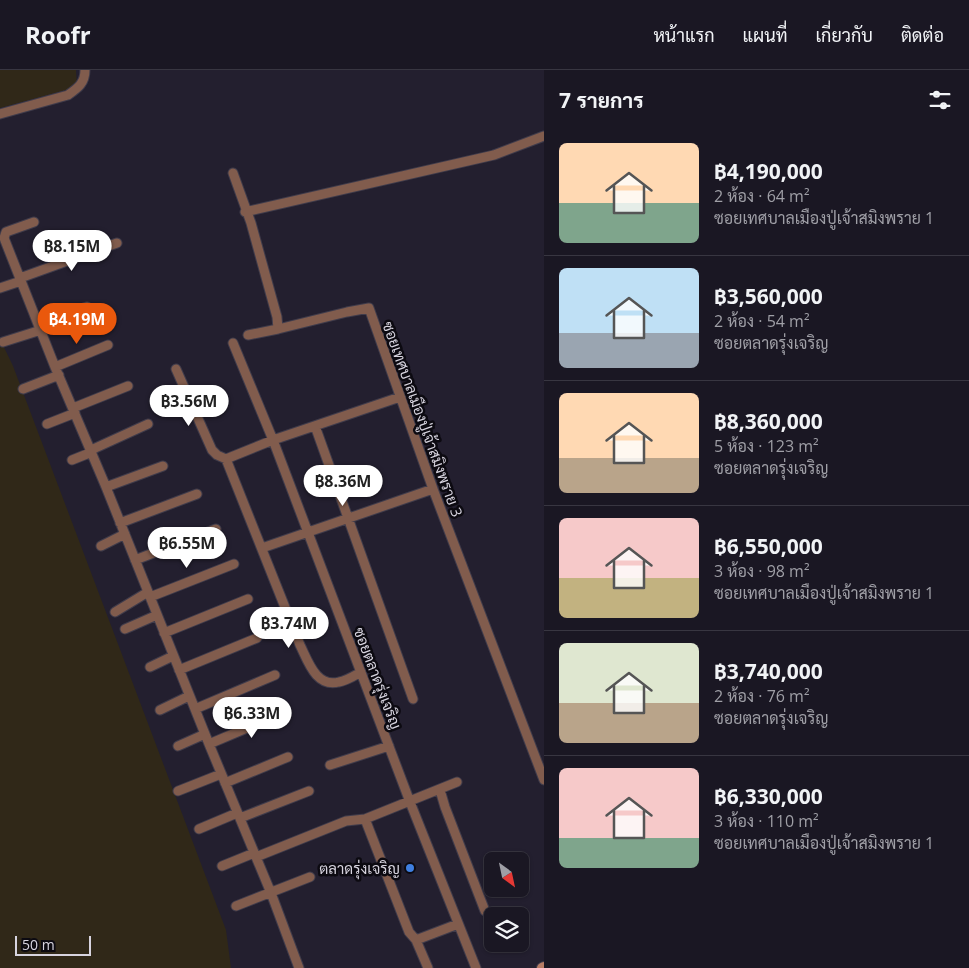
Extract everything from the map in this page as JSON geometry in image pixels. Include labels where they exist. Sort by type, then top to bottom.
[{"type":"street","points":[[0,114],[68,95],[84,81],[85,70]]},
{"type":"street","points":[[246,212],[494,155],[544,136]]},
{"type":"street","points":[[233,173],[251,223],[277,318],[278,329],[248,335]]},
{"type":"street","points":[[34,222],[6,232],[4,236],[20,280],[106,487],[189,696],[271,893],[299,968]]},
{"type":"street","points":[[0,288],[116,244]]},
{"type":"street","points":[[3,342],[87,307]]},
{"type":"street","name":"ซอยเทศบาลเมืองปู่เจ้าสมิงพราย 3","points":[[278,329],[369,308],[433,488],[544,780]]},
{"type":"street","name":"ซอยตลาดรุ่งเจริญ","points":[[233,343],[309,531],[410,802],[476,968]]},
{"type":"street","points":[[23,389],[108,345]]},
{"type":"street","points":[[176,370],[212,450],[217,455],[226,459],[300,645],[314,674],[324,682],[333,683],[340,682],[361,672]]},
{"type":"street","points":[[47,424],[128,386]]},
{"type":"street","points":[[226,459],[273,440],[400,397]]},
{"type":"street","points":[[72,460],[148,424]]},
{"type":"street","points":[[315,426],[413,699]]},
{"type":"street","points":[[106,487],[162,466]]},
{"type":"street","points":[[262,548],[433,488]]},
{"type":"street","points":[[120,522],[197,494]]},
{"type":"street","points":[[135,560],[216,529]]},
{"type":"street","points":[[101,546],[124,534]]},
{"type":"street","points":[[115,612],[148,594],[234,564]]},
{"type":"street","points":[[164,633],[248,599]]},
{"type":"street","points":[[125,629],[157,615]]},
{"type":"street","points":[[179,670],[257,638]]},
{"type":"street","points":[[150,667],[173,656]]},
{"type":"street","points":[[195,709],[275,674]]},
{"type":"street","points":[[160,710],[189,696]]},
{"type":"street","points":[[209,744],[285,712]]},
{"type":"street","points":[[178,746],[205,734]]},
{"type":"street","points":[[330,765],[389,746]]},
{"type":"street","points":[[178,791],[288,757]]},
{"type":"street","points":[[222,866],[346,821],[365,818],[410,802],[457,782]]},
{"type":"street","points":[[440,790],[445,808],[484,908]]},
{"type":"street","points":[[200,829],[309,791]]},
{"type":"street","points":[[365,818],[409,932],[416,940],[428,968]]},
{"type":"street","points":[[236,906],[310,877]]},
{"type":"street","points":[[416,940],[458,924]]},
{"type":"shaded area","points":[[0,70],[76,70],[77,87],[0,108]]},
{"type":"shaded area","points":[[0,339],[13,366],[226,930],[231,968],[0,968]]},
{"type":"place","name":"ตลาดรุ่งเจริญ","points":[[410,868]]}]
